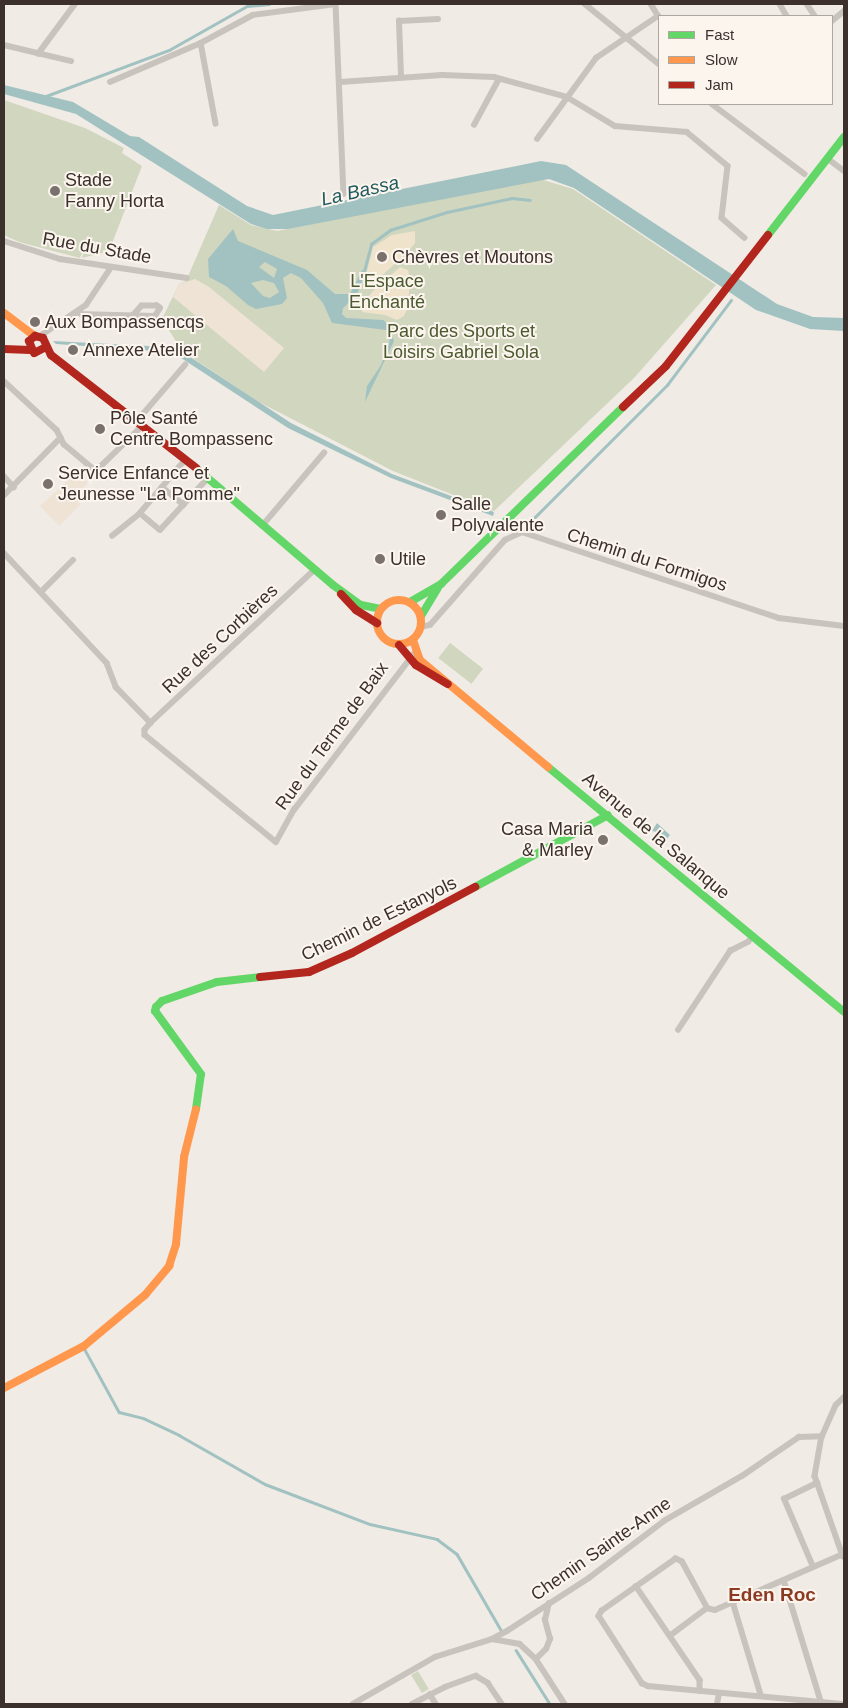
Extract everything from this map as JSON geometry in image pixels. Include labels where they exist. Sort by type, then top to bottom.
[{"type":"main road","points":[[4,312],[37,343],[208,478],[333,585],[361,605],[381,609],[396,600],[410,602],[441,584],[645,387],[722,296],[844,137]]},
{"type":"main road","points":[[4,345],[37,343]]},
{"type":"main road","points":[[4,350],[37,343]]},
{"type":"main road","points":[[333,585],[351,606],[377,623],[386,641],[399,645],[413,640],[421,627],[421,616],[441,584]]},
{"type":"main road","points":[[410,602],[421,616]]},
{"type":"main road","points":[[377,623],[381,609]]},
{"type":"main road","points":[[413,640],[420,660],[448,684]]},
{"type":"main road","points":[[399,645],[408,658],[429,675],[448,684]]},
{"type":"main road","name":"Avenue de la Salanque","points":[[448,684],[844,1012]]},
{"type":"main road","name":"Chemin de Estanyols","points":[[4,1388],[84,1346],[145,1296],[169,1266],[176,1244],[184,1157],[202,1084],[201,1074],[155,1012],[156,1007],[162,1001],[217,982],[309,972],[352,953],[608,815]]},
{"type":"street","points":[[38,54],[75,4]]},
{"type":"street","points":[[110,82],[201,43],[253,14],[335,4],[344,194]]},
{"type":"street","points":[[585,4],[658,63]]},
{"type":"street","points":[[650,4],[658,15]]},
{"type":"street","points":[[780,4],[786,15]]},
{"type":"street","points":[[807,4],[814,15]]},
{"type":"street","points":[[833,20],[844,11]]},
{"type":"street","points":[[537,139],[596,58],[658,17]]},
{"type":"street","points":[[401,76],[399,21],[438,19]]},
{"type":"street","points":[[201,43],[216,124]]},
{"type":"street","points":[[4,45],[71,61]]},
{"type":"street","points":[[340,82],[401,76],[472,74],[567,97],[616,126],[687,132],[725,161],[729,172],[722,218],[745,238]]},
{"type":"street","points":[[474,125],[499,79]]},
{"type":"street","points":[[713,105],[805,174]]},
{"type":"street","points":[[827,158],[844,171]]},
{"type":"street","name":"Rue du Stade","points":[[4,241],[60,260],[110,269],[186,278]]},
{"type":"street","points":[[37,343],[51,330],[76,314],[86,305],[110,269]]},
{"type":"street","points":[[76,314],[134,315]]},
{"type":"street","points":[[4,381],[57,430],[64,444],[96,471],[139,424],[185,365]]},
{"type":"street","points":[[4,496],[61,438]]},
{"type":"street","points":[[262,526],[324,453]]},
{"type":"street","points":[[112,536],[140,513],[185,460]]},
{"type":"street","points":[[4,476],[14,487]]},
{"type":"street","points":[[140,513],[160,530],[208,478]]},
{"type":"street","points":[[162,487],[184,505]]},
{"type":"street","name":"Chemin du Formigos","points":[[421,627],[430,625],[505,540],[522,532],[779,618],[844,626]]},
{"type":"street","points":[[4,553],[107,663],[116,687],[151,723]]},
{"type":"street","points":[[41,592],[73,560]]},
{"type":"street","name":"Rue des Corbières","points":[[145,730],[315,570]]},
{"type":"street","name":"Rue du Terme de Baix","points":[[145,730],[145,735],[276,842],[294,810],[408,658],[416,651]]},
{"type":"street","points":[[678,1030],[730,951],[748,942],[753,936]]},
{"type":"street","points":[[843,1704],[648,1686],[642,1683],[600,1616],[602,1611],[676,1559],[682,1562],[707,1608],[714,1610],[813,1567],[844,1556],[817,1483],[816,1464],[822,1436],[836,1405],[844,1397]]},
{"type":"street","name":"Chemin Sainte-Anne","points":[[353,1704],[435,1657],[492,1639],[588,1578],[664,1521],[742,1476],[799,1437],[822,1436]]},
{"type":"street","points":[[813,1567],[784,1499],[817,1483]]},
{"type":"street","points":[[784,1580],[820,1701]]},
{"type":"street","points":[[636,1586],[700,1680],[700,1691]]},
{"type":"street","points":[[536,1659],[546,1649],[550,1639],[544,1620],[549,1602]]},
{"type":"street","points":[[733,1602],[761,1695]]},
{"type":"street","points":[[670,1635],[707,1608]]},
{"type":"street","points":[[492,1639],[520,1644],[536,1659],[565,1704]]},
{"type":"street","points":[[412,1704],[430,1694],[476,1676],[488,1683],[502,1704]]},
{"type":"street","points":[[430,1694],[436,1704]]},
{"type":"street","points":[[718,1704],[719,1694]]},
{"type":"street","points":[[747,1704],[748,1696]]},
{"type":"green space","name":"Stade Fanny Horta","points":[[4,100],[85,128],[124,148],[122,153],[142,166],[109,251],[82,258],[90,233],[80,258],[19,242],[4,235]]},
{"type":"green space","name":"Parc des Sports et Loisirs Gabriel Sola","points":[[540,179],[573,189],[716,285],[634,378],[494,511],[393,471],[257,401],[182,351],[162,319],[179,284],[186,281],[219,205],[251,225],[277,231]]},
{"type":"green space","points":[[450,643],[483,669],[471,684],[438,658]]},
{"type":"green space","points":[[418,1671],[429,1689],[422,1693],[411,1675]]},
{"type":"sand","points":[[415,231],[415,243],[407,253],[369,287],[365,279],[373,247],[392,235]]},
{"type":"sand","points":[[400,267],[408,270],[410,279],[408,307],[404,316],[397,320],[385,315],[362,312],[363,303],[373,291]]},
{"type":"shaded area","points":[[195,279],[209,287],[284,348],[264,372],[173,297],[179,284]]},
{"type":"shaded area","points":[[76,473],[88,482],[76,496],[80,505],[59,526],[40,506]]},
{"type":"water","points":[[4,85],[73,102],[130,136],[139,137],[247,206],[273,215],[541,161],[566,165],[777,304],[813,317],[844,318],[844,331],[810,329],[756,310],[574,188],[549,179],[288,229],[267,229],[251,224],[76,114],[4,94]]},
{"type":"water","points":[[233,229],[238,241],[307,270],[335,294],[350,294],[362,270],[365,272],[357,295],[343,308],[342,314],[346,318],[383,320],[388,324],[394,341],[365,402],[367,386],[381,365],[389,344],[390,337],[386,330],[332,323],[323,303],[301,278],[291,273],[283,278],[287,298],[282,304],[256,309],[248,305],[226,286],[209,277],[208,259]],"holes":[[[265,262],[277,269],[274,278],[259,267]],[[263,280],[274,283],[279,292],[270,298],[263,296],[251,283]]]},
{"type":"water","points":[[53,341],[167,347],[184,353],[291,423],[392,474],[494,512],[493,516],[391,478],[288,428],[172,352],[56,344]]},
{"type":"water","points":[[657,823],[670,835],[665,841],[657,832],[652,831]]},
{"type":"waterway","points":[[46,96],[169,50],[247,6],[269,4]]},
{"type":"waterway","points":[[364,271],[371,244],[390,230],[447,212],[512,198],[530,200]]},
{"type":"waterway","points":[[515,524],[533,519],[667,385],[731,300]]},
{"type":"waterway","points":[[84,1348],[119,1412],[143,1418],[179,1435],[265,1484],[370,1524],[437,1539],[457,1554],[501,1630]]},
{"type":"waterway","points":[[516,1650],[550,1704]]},
{"type":"traffic: fast","points":[[768,235],[844,137]]},
{"type":"traffic: fast","points":[[410,602],[441,584],[623,407]]},
{"type":"traffic: fast","points":[[196,468],[333,585],[361,605],[381,609]]},
{"type":"traffic: fast","points":[[421,616],[438,588]]},
{"type":"traffic: fast","points":[[548,767],[844,1012]]},
{"type":"traffic: fast","points":[[475,887],[608,815]]},
{"type":"traffic: fast","points":[[196,1109],[201,1074],[155,1011],[156,1007],[162,1001],[217,982],[260,977]]},
{"type":"traffic: slow","points":[[4,313],[35,336]]},
{"type":"traffic: slow","points":[[403,600],[415,606],[420,613],[421,622],[420,631],[415,638],[408,643],[395,644],[387,641],[380,634],[377,618],[380,610],[387,603],[403,600]]},
{"type":"traffic: slow","points":[[413,640],[420,660],[548,767]]},
{"type":"traffic: slow","points":[[4,1388],[84,1346],[145,1295],[169,1266],[176,1244],[184,1157],[196,1109]]},
{"type":"traffic: jam","points":[[623,407],[666,366],[768,235]]},
{"type":"traffic: jam","points":[[46,347],[34,353],[29,341],[35,336],[43,338],[51,355],[196,468]]},
{"type":"traffic: jam","points":[[4,349],[30,350]]},
{"type":"traffic: jam","points":[[341,594],[356,610],[377,623]]},
{"type":"traffic: jam","points":[[399,645],[416,665],[448,684]]},
{"type":"traffic: jam","points":[[260,977],[309,972],[352,953],[475,887]]},
{"type":"place","name":"Stade Fanny Horta","points":[[55,191]]},
{"type":"place","name":"Chèvres et Moutons","points":[[382,257]]},
{"type":"place","name":"Aux Bompassencqs","points":[[35,322]]},
{"type":"place","name":"Annexe Atelier","points":[[73,350]]},
{"type":"place","name":"Pôle Santé Centre Bompassenc","points":[[100,429]]},
{"type":"place","name":"Service Enfance et Jeunesse \"La Pomme\"","points":[[48,484]]},
{"type":"place","name":"Salle Polyvalente","points":[[441,515]]},
{"type":"place","name":"Utile","points":[[380,559]]},
{"type":"place","name":"Casa Maria & Marley","points":[[603,840]]},
{"type":"district","name":"Eden Roc","points":[[772,1595]]},
{"type":"water label","name":"La Bassa","points":[[360,191]]},
{"type":"park label","name":"L'Espace Enchanté","points":[[387,292]]}]
